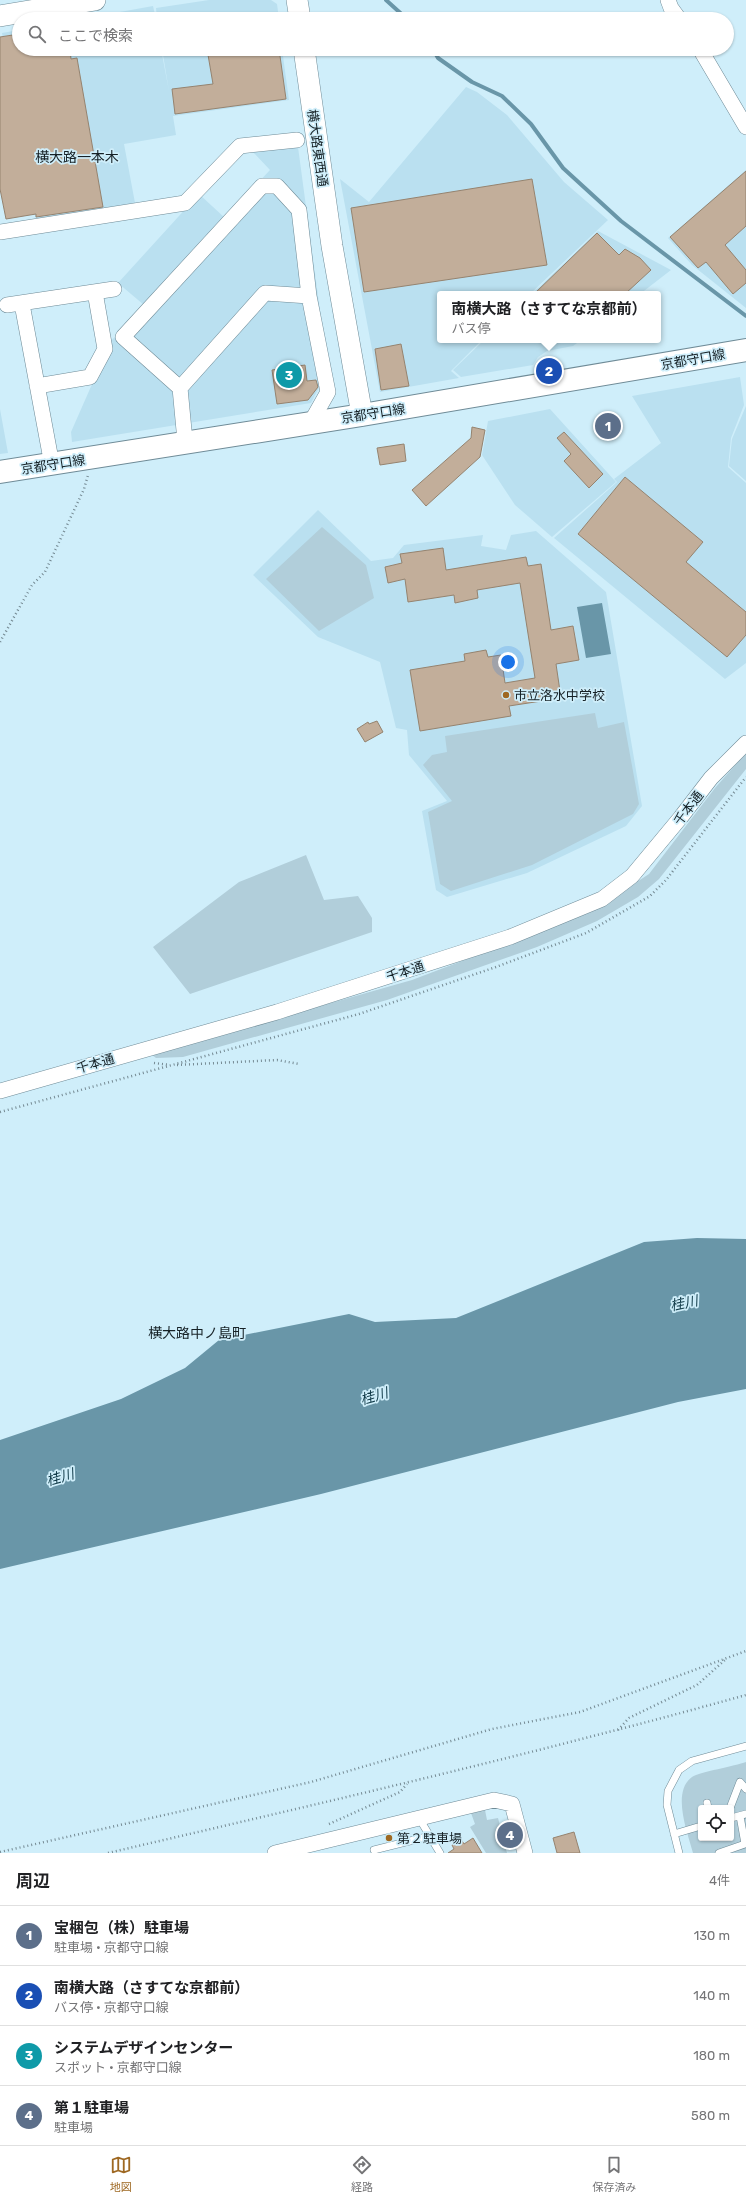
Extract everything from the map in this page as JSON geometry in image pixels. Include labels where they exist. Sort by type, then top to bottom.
[{"type":"main road","name":"京都守口線","points":[[0,472],[52,465],[185,441],[354,416],[746,350]]},
{"type":"street","points":[[24,12],[95,0]]},
{"type":"street","points":[[297,0],[299,12]]},
{"type":"street","points":[[668,0],[675,12]]},
{"type":"street","points":[[0,16],[12,14]]},
{"type":"street","name":"横大路東西通","points":[[305,56],[332,246],[326,279],[354,416]]},
{"type":"street","points":[[704,56],[746,127]]},
{"type":"street","points":[[0,232],[185,204],[240,146],[296,140]]},
{"type":"street","points":[[185,441],[180,388],[123,337],[262,186],[276,186],[299,210],[309,296],[328,392],[311,422]]},
{"type":"street","points":[[7,305],[22,304],[114,289]]},
{"type":"street","points":[[37,386],[90,378],[105,349],[95,292]]},
{"type":"street","points":[[180,388],[266,293],[309,296]]},
{"type":"street","points":[[22,304],[52,465]]},
{"type":"street","name":"千本通","points":[[0,1091],[277,1012],[510,937],[602,899],[632,876],[711,778],[746,743]]},
{"type":"street","points":[[275,1853],[494,1800],[512,1804],[525,1853]]},
{"type":"lane","points":[[679,1853],[667,1805],[668,1792],[679,1770],[692,1761],[746,1746]]},
{"type":"lane","points":[[731,1805],[740,1782],[746,1789]]},
{"type":"lane","points":[[720,1853],[745,1844],[743,1815]]},
{"type":"lane","points":[[420,1818],[440,1853]]},
{"type":"lane","points":[[674,1834],[698,1827]]},
{"type":"lane","points":[[374,1850],[430,1836]]},
{"type":"path","points":[[0,642],[32,585],[45,572],[84,489],[88,476],[84,459]]},
{"type":"path","points":[[152,1062],[172,1065],[278,1060],[299,1064]]},
{"type":"path","points":[[0,1852],[311,1782],[492,1729],[580,1712],[746,1651]]},
{"type":"path","points":[[617,1731],[629,1718],[697,1684],[728,1657]]},
{"type":"path","points":[[108,1853],[408,1783],[617,1731],[746,1695]]},
{"type":"path","points":[[322,1827],[400,1792],[408,1783]]},
{"type":"shaded area","points":[[209,0],[271,0],[277,4],[278,12],[156,12],[156,8]]},
{"type":"shaded area","points":[[153,6],[154,12],[120,12]]},
{"type":"shaded area","points":[[12,31],[12,56],[162,56],[169,91],[163,56],[283,56],[289,100],[173,116],[176,135],[124,144],[135,203],[36,220],[2,33]]},
{"type":"shaded area","points":[[466,87],[477,92],[507,115],[564,182],[608,220],[533,291],[437,291],[437,343],[479,343],[451,371],[459,378],[380,392],[340,179],[369,202]]},
{"type":"shaded area","points":[[298,147],[328,370],[311,403],[72,442],[71,432],[111,341],[144,305],[118,283],[199,194],[225,218],[270,170],[252,151]]},
{"type":"shaded area","points":[[746,170],[746,308],[692,265],[668,238]]},
{"type":"shaded area","points":[[598,231],[671,270],[644,291],[535,291]]},
{"type":"shaded area","points":[[481,343],[577,343],[573,346],[547,351],[538,357],[533,365],[461,377],[453,370]]},
{"type":"shaded area","points":[[740,377],[744,405],[731,438],[728,467],[746,483],[746,663],[725,679],[554,538],[617,482],[614,479],[661,443],[632,396]]},
{"type":"shaded area","points":[[746,406],[746,481],[729,466],[732,439]]},
{"type":"shaded area","points":[[0,409],[8,453],[0,454]]},
{"type":"shaded area","points":[[550,409],[616,482],[552,537],[515,505],[482,455],[488,421]]},
{"type":"shaded area","name":"市立洛水中学校","points":[[318,510],[371,561],[393,558],[404,545],[483,535],[481,546],[506,550],[511,535],[536,531],[606,592],[642,806],[626,826],[527,873],[447,897],[436,890],[422,811],[447,801],[409,755],[407,730],[396,728],[380,662],[318,637],[253,575]]},
{"type":"shaded area","points":[[322,527],[366,565],[374,598],[319,631],[266,579]]},
{"type":"shaded area","points":[[595,713],[598,728],[624,722],[639,804],[633,814],[532,865],[451,891],[440,884],[428,812],[452,801],[423,765],[432,755],[447,752],[445,736]]},
{"type":"shaded area","points":[[746,753],[746,769],[659,879],[638,897],[597,921],[537,947],[387,1000],[183,1057],[156,1058],[151,1054],[412,980],[591,912],[649,874],[715,788]]},
{"type":"shaded area","points":[[306,855],[324,900],[358,896],[372,918],[372,932],[190,994],[153,947],[239,882]]},
{"type":"shaded area","points":[[746,1762],[746,1853],[693,1853],[683,1814],[683,1793],[686,1784],[692,1777]]},
{"type":"shaded area","points":[[485,1810],[487,1820],[498,1818],[507,1853],[486,1853],[470,1827],[475,1824],[471,1813]]},
{"type":"water","points":[[602,603],[611,654],[586,658],[577,607]]},
{"type":"water","name":"桂川","points":[[697,1238],[746,1239],[746,1389],[678,1402],[321,1494],[0,1569],[0,1440],[121,1399],[185,1368],[219,1340],[349,1314],[375,1322],[456,1318],[644,1242]]},
{"type":"building","points":[[12,35],[12,56],[71,56],[71,59],[77,58],[103,207],[36,217],[36,214],[6,219],[0,189],[0,37]]},
{"type":"building","points":[[208,56],[280,56],[286,99],[175,114],[172,89],[213,84]]},
{"type":"building","points":[[746,171],[746,226],[725,245],[746,270],[746,283],[733,294],[706,262],[698,268],[670,237]]},
{"type":"building","points":[[532,179],[547,265],[364,292],[351,208]]},
{"type":"building","points":[[597,233],[619,255],[625,249],[640,258],[651,270],[628,291],[537,291]]},
{"type":"building","points":[[401,344],[409,386],[381,390],[375,349]]},
{"type":"building","points":[[305,365],[307,381],[316,380],[318,387],[308,400],[277,404],[272,370]]},
{"type":"building","points":[[472,427],[485,430],[480,457],[426,506],[412,490],[471,438]]},
{"type":"building","points":[[564,432],[603,474],[589,488],[564,461],[571,454],[557,438]]},
{"type":"building","points":[[404,444],[406,461],[380,465],[377,448]]},
{"type":"building","points":[[625,477],[703,542],[686,562],[746,612],[746,635],[727,657],[578,534]]},
{"type":"building","points":[[443,548],[446,570],[526,557],[528,566],[541,564],[551,630],[573,626],[579,660],[556,664],[561,698],[509,706],[511,716],[420,731],[410,670],[465,661],[464,654],[486,650],[488,657],[501,655],[505,683],[535,678],[520,583],[477,590],[478,598],[455,603],[454,595],[408,602],[405,579],[388,583],[385,567],[402,563],[400,554]]},
{"type":"building","points":[[377,721],[383,732],[365,742],[357,729],[368,722],[369,724]]},
{"type":"building","points":[[574,1832],[580,1853],[557,1853],[553,1838]]},
{"type":"building","points":[[473,1838],[482,1853],[448,1853],[454,1849],[452,1845],[461,1839],[464,1844]]},
{"type":"waterway","points":[[386,0],[399,12]]},
{"type":"waterway","points":[[437,56],[472,82],[502,96],[531,124],[563,168],[621,221],[746,316]]},
{"type":"place","name":"南横大路（さすてな京都前）","points":[[549,371]]},
{"type":"place","name":"システムデザインセンター","points":[[289,375]]},
{"type":"place","name":"宝梱包（株）駐車場","points":[[608,426]]},
{"type":"place","name":"市立洛水中学校","points":[[506,695]]},
{"type":"place","name":"第１駐車場","points":[[510,1835]]},
{"type":"place","name":"第２駐車場","points":[[389,1838]]},
{"type":"district","name":"横大路一本木","points":[[77,157]]},
{"type":"district","name":"横大路中ノ島町","points":[[197,1333]]}]
